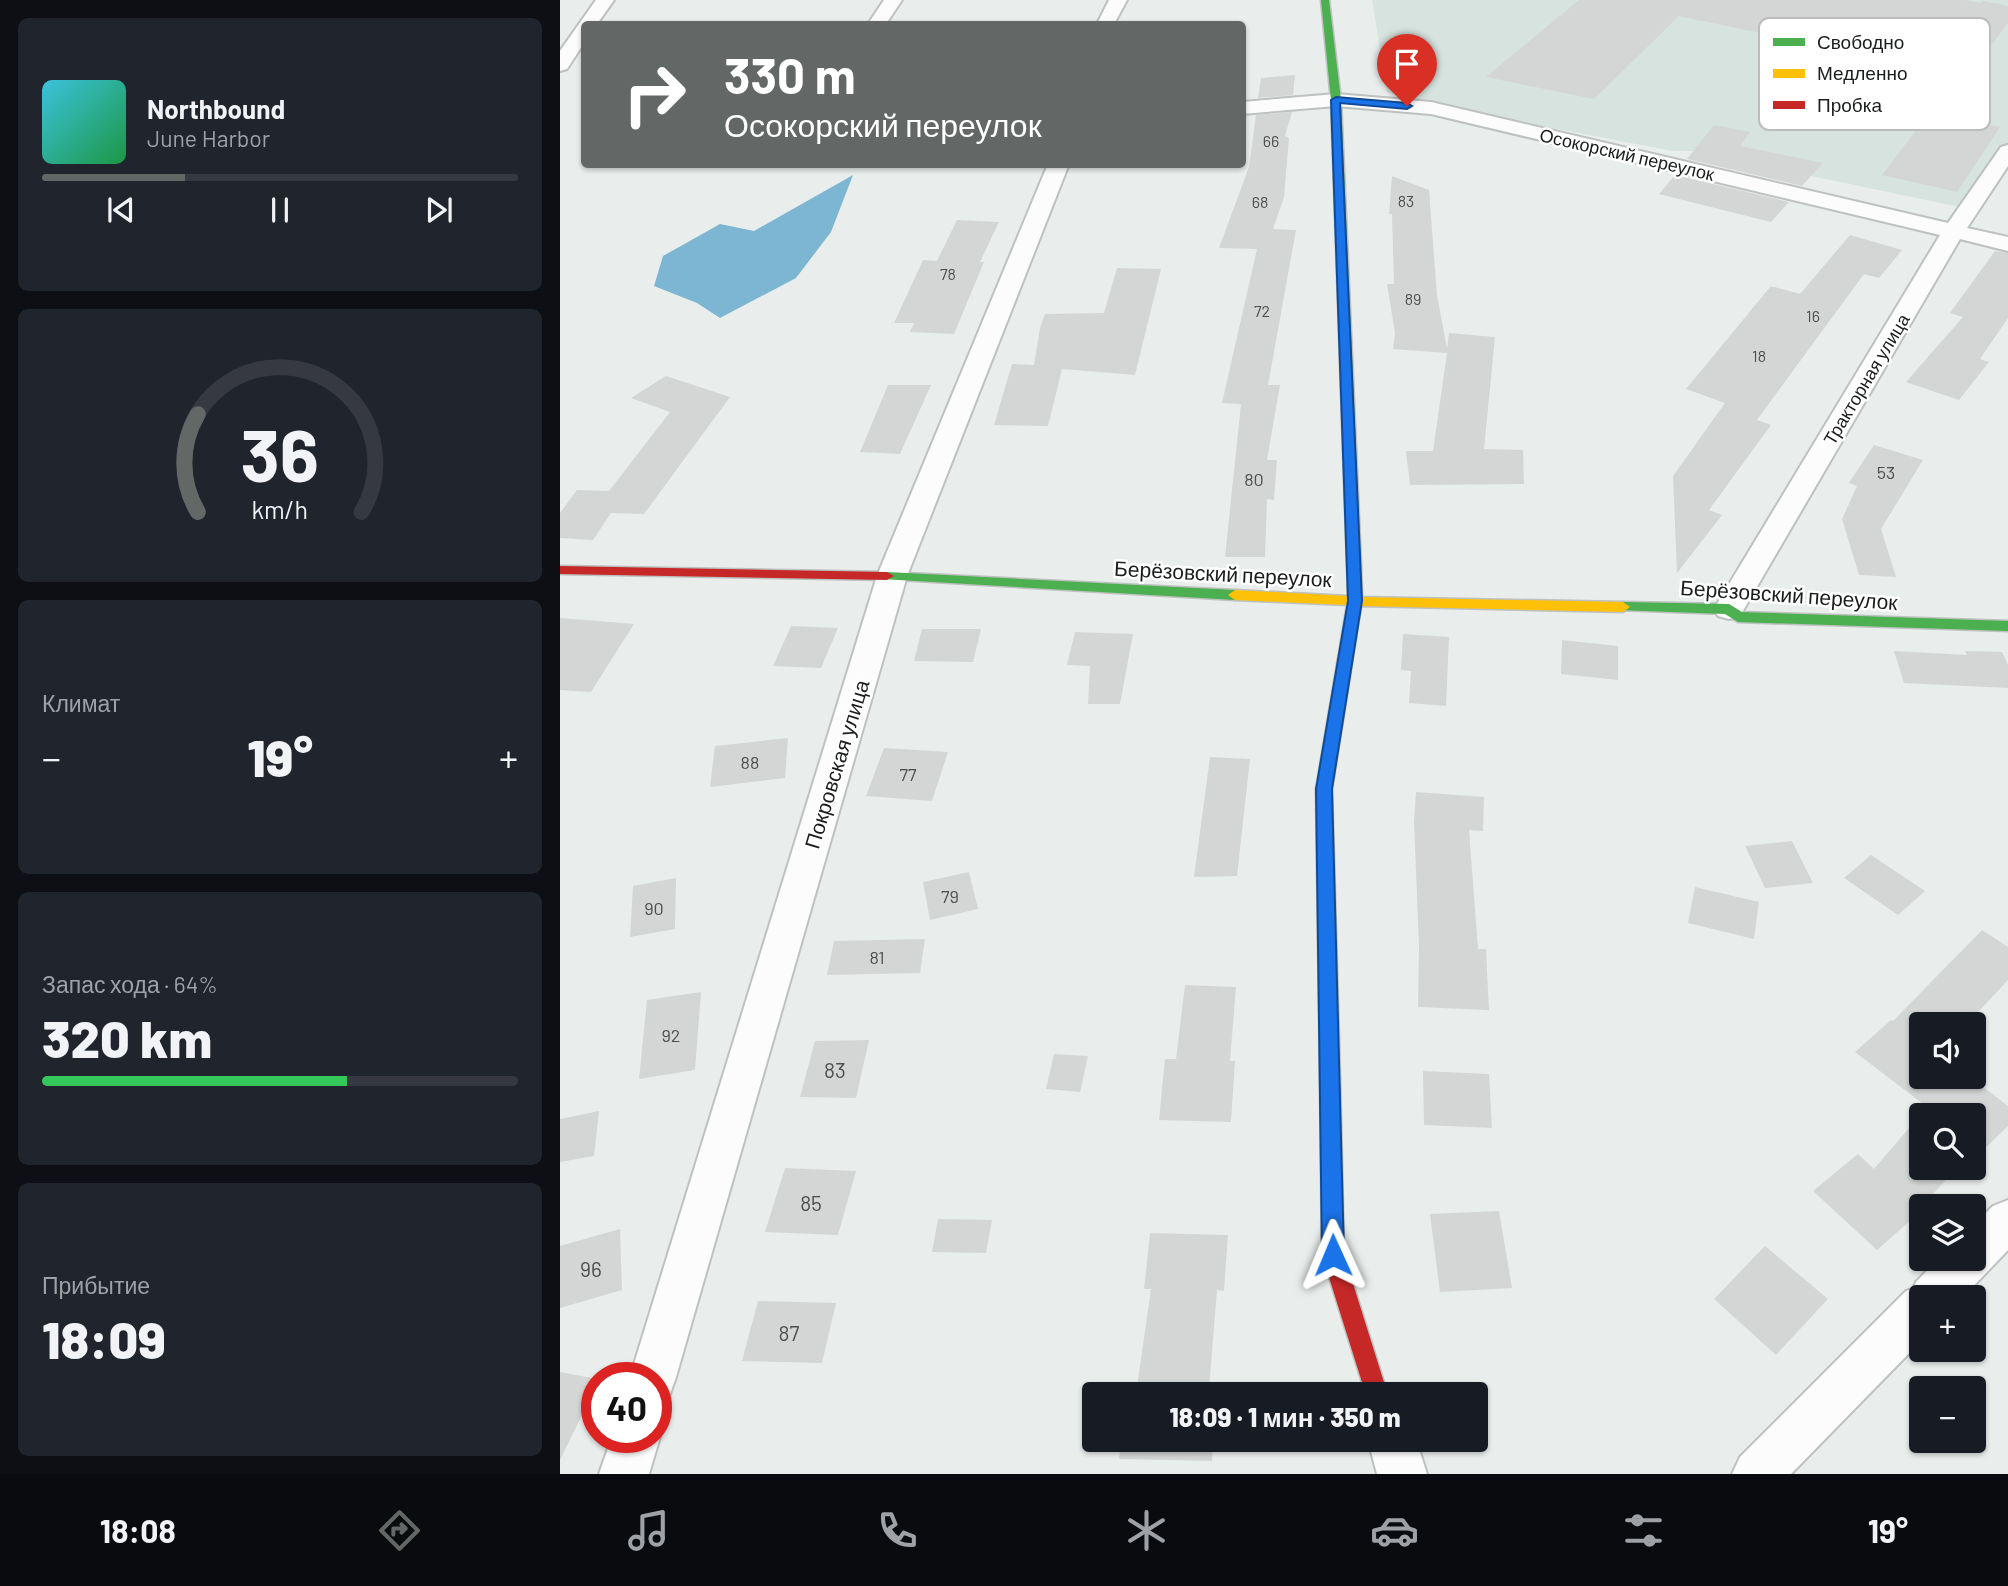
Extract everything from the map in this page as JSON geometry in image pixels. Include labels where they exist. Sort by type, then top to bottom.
[{"type":"street","points":[[590,21],[605,0]]},
{"type":"street","points":[[879,21],[893,0]]},
{"type":"street","points":[[1108,21],[1118,0]]},
{"type":"street","points":[[1325,0],[1336,100],[1355,601],[1324,789],[1333,1255],[1373,1382]]},
{"type":"street","points":[[560,65],[581,34]]},
{"type":"street","name":"Осокорский переулок","points":[[1246,108],[1336,100],[1431,108],[2008,244]]},
{"type":"street","name":"Тракторная улица","points":[[1728,609],[1954,230],[2008,151]]},
{"type":"street","name":"Покровская улица","points":[[657,1362],[892,576],[1057,168]]},
{"type":"street","name":"Берёзовский переулок","points":[[560,570],[892,576],[1355,601],[1728,609],[1738,617],[2008,626]]},
{"type":"street","points":[[1986,1242],[2008,1220]]},
{"type":"street","points":[[1944,1285],[1957,1271]]},
{"type":"street","points":[[1757,1474],[1909,1320]]},
{"type":"street","points":[[1396,1452],[1402,1474]]},
{"type":"street","points":[[624,1474],[631,1453]]},
{"type":"shaded area","points":[[1372,0],[2008,0],[2008,143],[1964,208],[1693,151],[1672,151],[1423,103],[1387,92]]},
{"type":"water","points":[[853,175],[831,232],[796,278],[720,318],[697,303],[654,286],[663,256],[720,224],[754,231]]},
{"type":"building","points":[[1579,0],[1965,0],[2008,6],[2008,23],[1990,47],[1990,18],[1759,18],[1759,33],[1679,16],[1594,99],[1486,77]]},
{"type":"building","points":[[1295,75],[1293,95],[1258,98],[1261,78]]},
{"type":"building","points":[[1292,112],[1285,136],[1289,138],[1284,197],[1273,229],[1296,230],[1268,385],[1280,385],[1267,460],[1277,460],[1274,500],[1267,499],[1265,557],[1225,557],[1241,404],[1222,403],[1257,249],[1219,248],[1249,167],[1256,115]]},
{"type":"building","points":[[1714,125],[1750,132],[1740,146],[1823,163],[1802,186],[1687,159]]},
{"type":"building","points":[[1990,125],[2000,127],[1957,192],[1882,175],[1916,130],[1990,130]]},
{"type":"building","points":[[1675,175],[1789,202],[1771,222],[1659,194]]},
{"type":"building","points":[[1392,176],[1429,190],[1437,295],[1447,349],[1449,333],[1495,337],[1484,449],[1523,450],[1524,484],[1410,485],[1406,451],[1433,451],[1447,353],[1393,349],[1395,333],[1387,284],[1394,284],[1392,214],[1389,214]]},
{"type":"building","points":[[957,220],[999,222],[980,262],[984,262],[954,334],[910,332],[914,323],[894,323],[923,260],[937,261]]},
{"type":"building","points":[[1850,235],[1902,250],[1879,278],[1864,274],[1757,420],[1771,425],[1709,510],[1722,515],[1677,573],[1673,476],[1725,403],[1686,389],[1771,286],[1800,294]]},
{"type":"building","points":[[1995,251],[2008,253],[2008,318],[1980,359],[1989,362],[1959,400],[1906,382],[1963,317],[1950,313]]},
{"type":"building","points":[[1117,268],[1161,269],[1135,375],[1062,369],[1048,426],[994,425],[1012,364],[1034,365],[1045,314],[1104,313]]},
{"type":"building","points":[[666,376],[730,397],[644,514],[611,513],[593,540],[560,538],[560,513],[577,490],[609,491],[670,412],[631,398]]},
{"type":"building","points":[[888,385],[931,385],[900,454],[860,452]]},
{"type":"building","points":[[1874,445],[1923,460],[1881,529],[1896,577],[1859,575],[1842,519],[1857,486],[1849,483]]},
{"type":"building","points":[[560,618],[634,624],[591,692],[560,690]]},
{"type":"building","points":[[791,626],[838,628],[821,668],[773,666]]},
{"type":"building","points":[[922,629],[981,629],[973,662],[914,661]]},
{"type":"building","points":[[1075,632],[1133,634],[1120,704],[1088,704],[1090,666],[1067,665]]},
{"type":"building","points":[[1403,634],[1449,637],[1446,706],[1409,703],[1411,671],[1401,670]]},
{"type":"building","points":[[1562,640],[1618,646],[1618,680],[1561,674]]},
{"type":"building","points":[[1894,651],[1967,655],[1965,651],[2002,652],[2008,665],[2008,688],[1904,683]]},
{"type":"building","points":[[788,738],[785,778],[710,787],[715,746]]},
{"type":"building","points":[[884,748],[948,752],[932,801],[866,796]]},
{"type":"building","points":[[1210,757],[1250,759],[1237,876],[1194,877]]},
{"type":"building","points":[[1416,792],[1484,797],[1483,831],[1469,830],[1478,949],[1486,949],[1489,1010],[1418,1007],[1419,946],[1414,822]]},
{"type":"building","points":[[1792,841],[1813,883],[1765,888],[1745,846]]},
{"type":"building","points":[[1871,855],[1925,891],[1898,915],[1844,878]]},
{"type":"building","points":[[969,872],[978,909],[930,920],[923,882]]},
{"type":"building","points":[[676,878],[675,929],[630,937],[633,886]]},
{"type":"building","points":[[1695,887],[1759,902],[1754,939],[1688,923]]},
{"type":"building","points":[[1982,930],[2008,947],[2008,980],[1978,1012],[1909,1012],[1909,1089],[1986,1089],[2008,1106],[2008,1126],[1986,1147],[1986,1103],[1922,1103],[1855,1052],[1893,1021]]},
{"type":"building","points":[[925,939],[920,973],[827,975],[834,941]]},
{"type":"building","points":[[1185,985],[1236,987],[1230,1061],[1235,1061],[1231,1122],[1159,1120],[1165,1059],[1176,1059]]},
{"type":"building","points":[[701,992],[695,1070],[639,1079],[647,1000]]},
{"type":"building","points":[[869,1040],[856,1098],[800,1097],[815,1041]]},
{"type":"building","points":[[1054,1054],[1088,1056],[1080,1092],[1046,1089]]},
{"type":"building","points":[[1423,1071],[1489,1074],[1492,1128],[1424,1125]]},
{"type":"building","points":[[599,1111],[594,1156],[560,1162],[560,1119]]},
{"type":"building","points":[[1909,1128],[1909,1180],[1946,1180],[1933,1194],[1909,1194],[1909,1222],[1877,1250],[1813,1191],[1858,1154],[1874,1169]]},
{"type":"building","points":[[785,1168],[856,1171],[838,1235],[765,1232]]},
{"type":"building","points":[[1499,1211],[1512,1288],[1440,1292],[1430,1214]]},
{"type":"building","points":[[938,1219],[992,1220],[986,1253],[932,1252]]},
{"type":"building","points":[[620,1229],[622,1290],[560,1308],[560,1246]]},
{"type":"building","points":[[1150,1233],[1228,1235],[1224,1291],[1217,1290],[1210,1382],[1138,1382],[1151,1289],[1144,1289]]},
{"type":"building","points":[[1765,1246],[1828,1299],[1776,1355],[1714,1299]]},
{"type":"building","points":[[758,1301],[836,1303],[822,1363],[742,1361]]},
{"type":"building","points":[[560,1372],[581,1376],[581,1417],[560,1460]]},
{"type":"building","points":[[1120,1452],[1212,1452],[1212,1461],[1119,1459]]},
{"type":"traffic: fast","points":[[1325,0],[1336,100],[1354,565]]},
{"type":"traffic: fast","points":[[887,576],[1235,595]]},
{"type":"traffic: fast","points":[[1623,607],[1729,609],[1738,617],[2008,626]]},
{"type":"traffic: slow","points":[[1330,1079],[1324,789],[1355,601],[1354,565]]},
{"type":"traffic: slow","points":[[1235,595],[1355,601],[1623,607]]},
{"type":"traffic: jam","points":[[560,570],[887,576]]},
{"type":"traffic: jam","points":[[1330,1079],[1333,1255],[1373,1382]]},
{"type":"route","points":[[1333,1255],[1324,789],[1355,601],[1336,100],[1407,106]]}]
